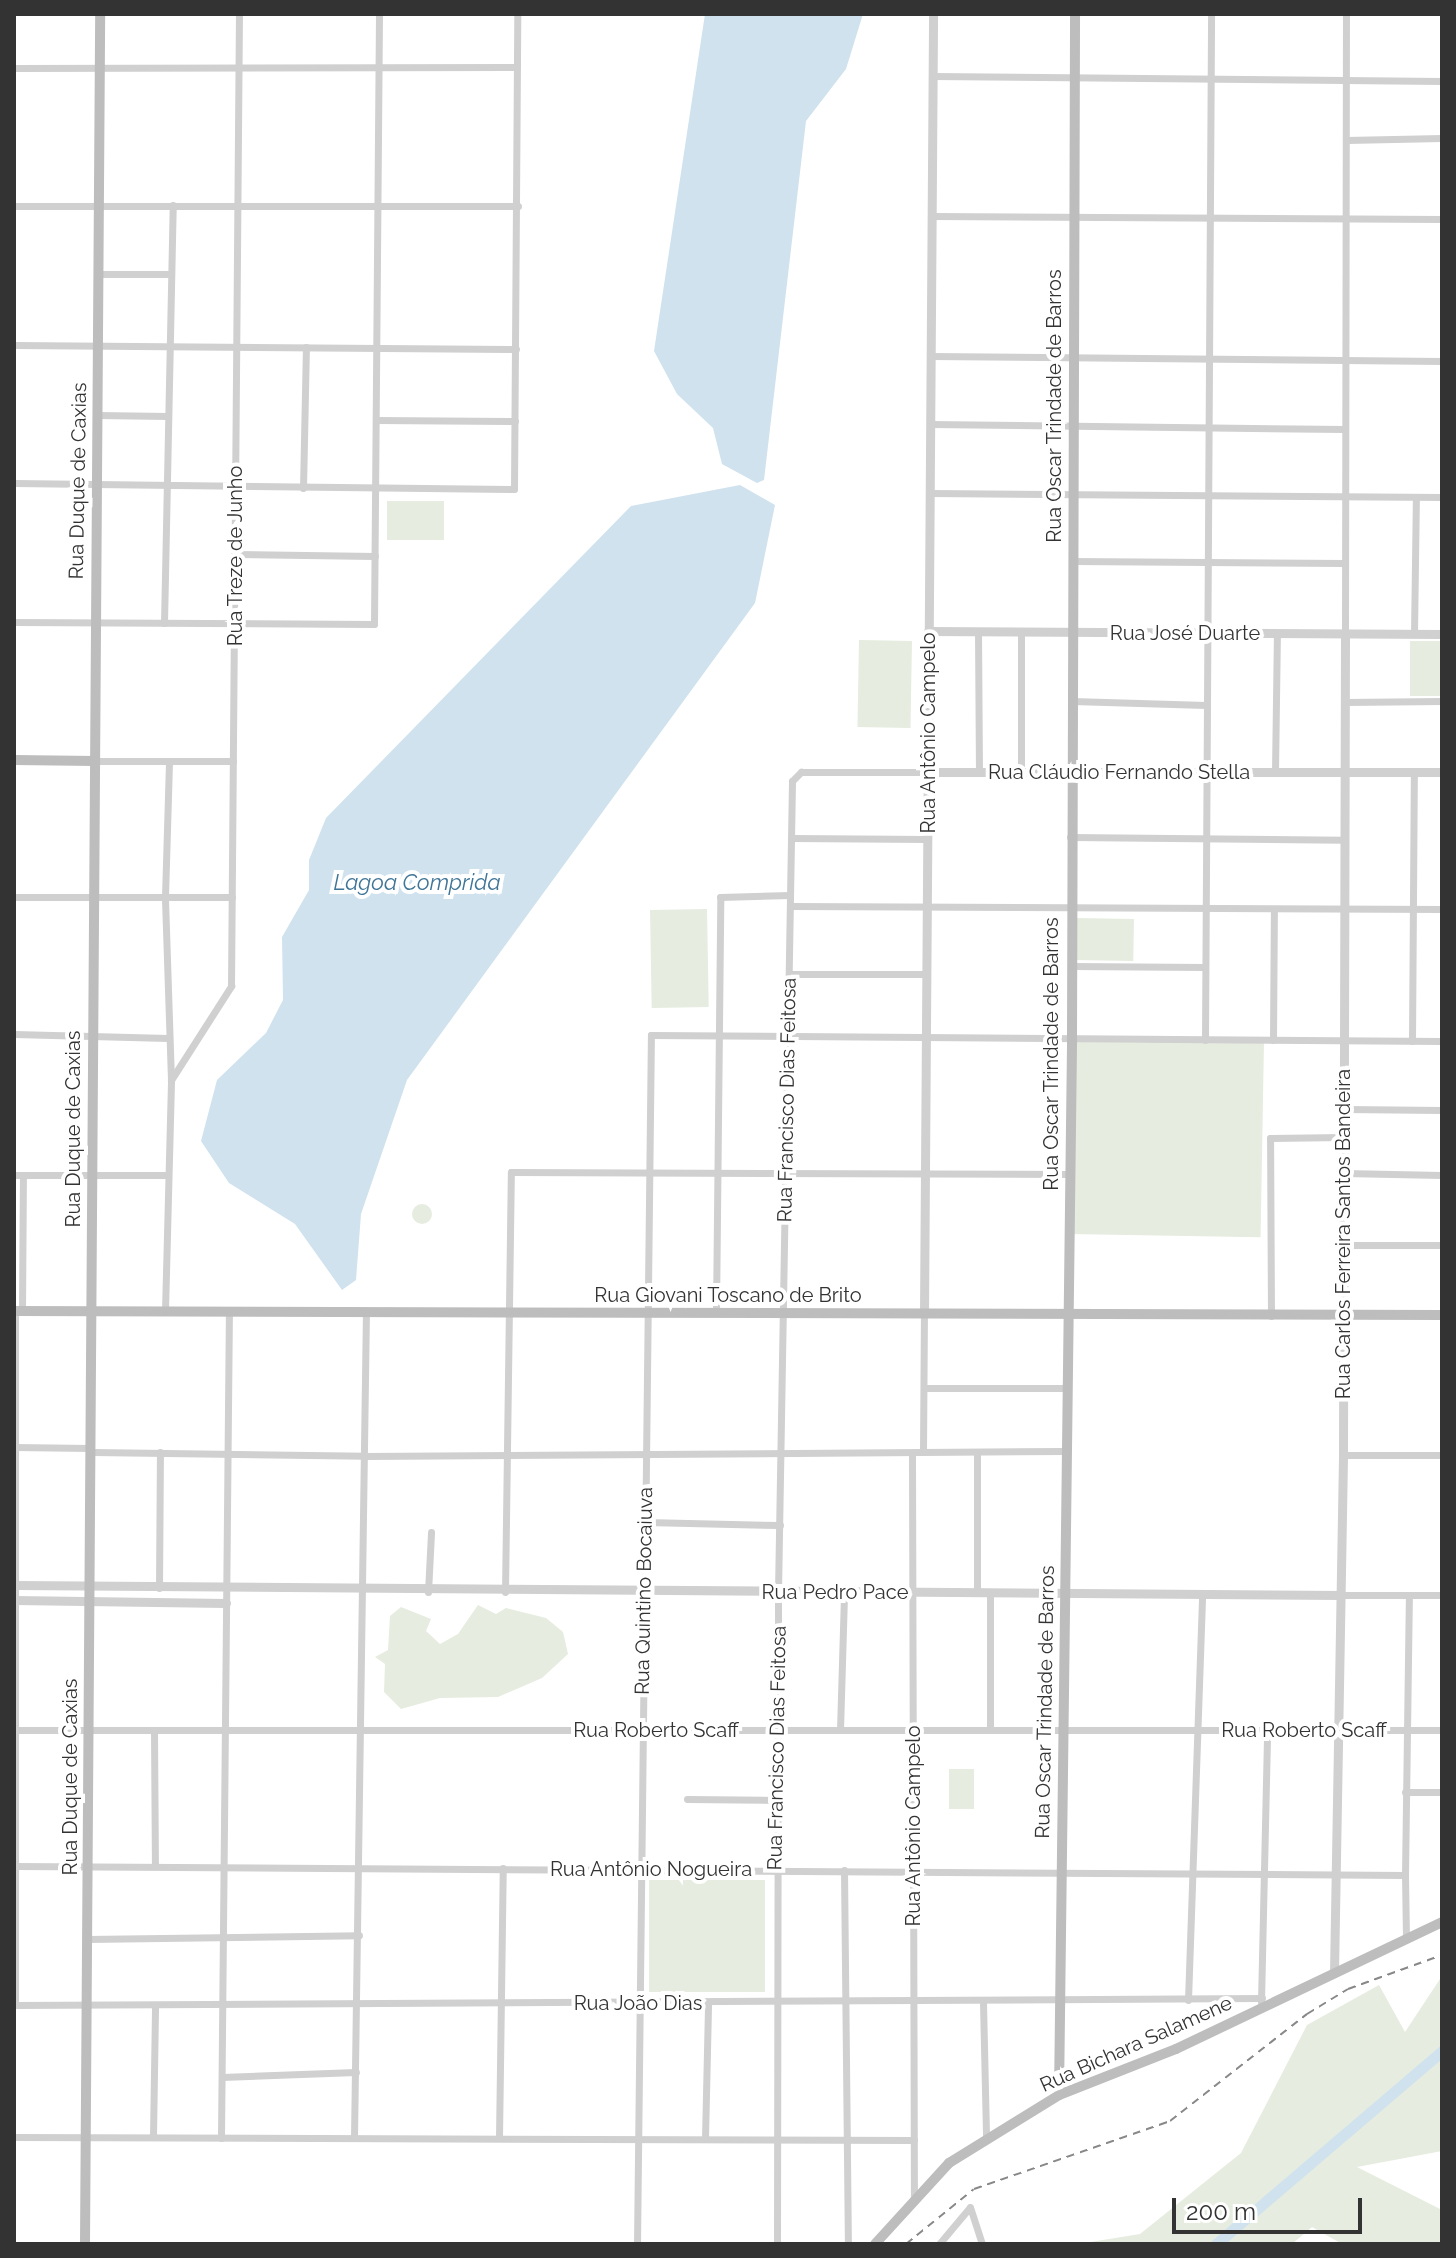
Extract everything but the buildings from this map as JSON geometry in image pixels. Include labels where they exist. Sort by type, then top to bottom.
[{"type":"main road","name":"Rua Duque de Caxias","points":[[85,2244],[100,14]]},
{"type":"main road","name":"Rua Oscar Trindade de Barros","points":[[1059,2095],[1065,1314],[1072,1039],[1069,966],[1075,14]]},
{"type":"main road","points":[[14,760],[95,761]]},
{"type":"main road","name":"Rua Giovani Toscano de Brito","points":[[17,1311],[1442,1315]]},
{"type":"main road","name":"Rua Bichara Salamene","points":[[875,2244],[914,2197],[986,2137],[1059,2095],[1176,2049],[1261,2003],[1334,1973],[1442,1922]]},
{"type":"street","name":"Rua Treze de Junho","points":[[171,1080],[231,986],[239,14]]},
{"type":"street","points":[[14,622],[374,624],[379,14]]},
{"type":"street","points":[[14,483],[514,489],[517,14]]},
{"type":"street","name":"Rua Antônio Campelo","points":[[923,1452],[933,14]]},
{"type":"street","points":[[1205,1040],[1211,14]]},
{"type":"street","name":"Rua Carlos Ferreira Santos Bandeira","points":[[1334,1973],[1343,1455],[1346,14]]},
{"type":"street","points":[[14,68],[517,67]]},
{"type":"street","points":[[932,76],[1442,81]]},
{"type":"street","points":[[1346,140],[1442,138]]},
{"type":"street","points":[[164,623],[173,205]]},
{"type":"street","points":[[14,206],[518,206]]},
{"type":"street","points":[[931,216],[1442,219]]},
{"type":"street","points":[[98,274],[171,274]]},
{"type":"street","points":[[14,345],[516,349]]},
{"type":"street","points":[[303,488],[306,347]]},
{"type":"street","points":[[930,356],[1442,361]]},
{"type":"street","points":[[96,415],[168,416]]},
{"type":"street","points":[[376,420],[515,421]]},
{"type":"street","points":[[930,424],[1345,429]]},
{"type":"street","points":[[929,493],[1442,497]]},
{"type":"street","points":[[1414,634],[1416,497]]},
{"type":"street","points":[[235,554],[375,556]]},
{"type":"street","points":[[1072,561],[1345,563]]},
{"type":"street","name":"Rua José Duarte","points":[[928,631],[1442,634]]},
{"type":"street","points":[[978,631],[979,772]]},
{"type":"street","points":[[1021,631],[1021,772]]},
{"type":"street","points":[[1275,772],[1277,633]]},
{"type":"street","points":[[1071,701],[1206,705]]},
{"type":"street","points":[[1345,702],[1442,701]]},
{"type":"street","points":[[95,761],[233,761]]},
{"type":"street","points":[[165,1311],[171,1080],[165,897],[169,762]]},
{"type":"street","points":[[1412,1041],[1414,772]]},
{"type":"street","name":"Rua Cláudio Fernando Stella","points":[[797,774],[1442,772]]},
{"type":"street","name":"Rua Francisco Dias Feitosa","points":[[777,2244],[774,2139],[778,1592],[786,1313],[785,1171],[792,781],[797,774]]},
{"type":"street","points":[[1070,837],[1344,840]]},
{"type":"street","points":[[791,838],[927,839]]},
{"type":"street","points":[[716,1312],[720,1171],[720,897],[790,895]]},
{"type":"street","points":[[14,897],[232,897]]},
{"type":"street","points":[[790,906],[1442,909]]},
{"type":"street","points":[[1273,1040],[1274,909]]},
{"type":"street","points":[[1069,966],[1205,967]]},
{"type":"street","points":[[789,974],[926,974]]},
{"type":"street","points":[[14,1034],[168,1038]]},
{"type":"street","points":[[721,1034],[1442,1041]]},
{"type":"street","name":"Rua Quintino Bocaiuva","points":[[637,2244],[635,2139],[651,1035],[721,1034]]},
{"type":"street","points":[[1344,1109],[1442,1110]]},
{"type":"street","points":[[1271,1316],[1270,1138],[1344,1137]]},
{"type":"street","points":[[505,1592],[511,1172],[1068,1174]]},
{"type":"street","points":[[1343,1173],[1442,1175]]},
{"type":"street","points":[[14,2005],[14,1447],[18,1175],[168,1175]]},
{"type":"street","points":[[1343,1245],[1442,1245]]},
{"type":"street","points":[[221,2138],[229,1311]]},
{"type":"street","points":[[354,2138],[363,1731],[366,1311]]},
{"type":"street","points":[[924,1388],[1065,1388]]},
{"type":"street","points":[[14,1447],[365,1456],[912,1455],[923,1452],[1065,1451]]},
{"type":"street","points":[[159,1588],[160,1452]]},
{"type":"street","points":[[977,1452],[977,1593]]},
{"type":"street","name":"Rua Antônio Campelo","points":[[912,1455],[914,2197]]},
{"type":"street","points":[[1343,1455],[1442,1455]]},
{"type":"street","points":[[645,1522],[780,1525]]},
{"type":"street","points":[[428,1592],[431,1532]]},
{"type":"street","name":"Rua Pedro Pace","points":[[14,1585],[364,1592],[1442,1595]]},
{"type":"street","points":[[840,1730],[844,1592]]},
{"type":"street","points":[[990,1593],[990,1730]]},
{"type":"street","points":[[1188,2000],[1202,1594]]},
{"type":"street","points":[[1406,1939],[1405,1730],[1409,1595]]},
{"type":"street","points":[[14,1600],[226,1603]]},
{"type":"street","name":"Rua Roberto Scaff","points":[[14,1730],[1442,1730]]},
{"type":"street","points":[[1261,2003],[1267,1730]]},
{"type":"street","points":[[154,1731],[155,1865]]},
{"type":"street","points":[[1405,1792],[1442,1792]]},
{"type":"street","points":[[687,1799],[777,1800]]},
{"type":"street","name":"Rua Antônio Nogueira","points":[[14,1866],[1405,1875]]},
{"type":"street","points":[[499,2138],[503,1868]]},
{"type":"street","points":[[844,1870],[848,2244]]},
{"type":"street","points":[[87,1939],[359,1935]]},
{"type":"street","name":"Rua João Dias","points":[[14,2005],[1188,2000],[1261,2003]]},
{"type":"street","points":[[983,2002],[986,2137]]},
{"type":"street","points":[[705,2139],[708,2003]]},
{"type":"street","points":[[153,2137],[155,2005]]},
{"type":"street","points":[[222,2077],[356,2072]]},
{"type":"street","points":[[14,2137],[914,2140]]},
{"type":"street","points":[[939,2244],[970,2207],[982,2244]]},
{"type":"shaded area","points":[[387,501],[444,501],[444,540],[387,540]]},
{"type":"shaded area","points":[[859,640],[912,641],[910,728],[857,727]]},
{"type":"shaded area","points":[[1410,641],[1442,641],[1442,696],[1410,696]]},
{"type":"shaded area","points":[[707,909],[709,1007],[652,1008],[650,910]]},
{"type":"shaded area","points":[[1076,918],[1134,919],[1133,961],[1075,960]]},
{"type":"shaded area","points":[[1072,1039],[1264,1042],[1261,1237],[1069,1234]]},
{"type":"shaded area","points":[[422,1204],[429,1207],[432,1214],[429,1221],[422,1224],[415,1221],[412,1214],[415,1207]]},
{"type":"shaded area","points":[[478,1605],[496,1614],[506,1608],[546,1618],[563,1632],[568,1654],[542,1678],[498,1697],[440,1698],[401,1709],[384,1692],[385,1664],[375,1657],[388,1650],[390,1616],[401,1607],[431,1619],[426,1631],[440,1644],[458,1634]]},
{"type":"shaded area","points":[[949,1769],[974,1769],[974,1809],[949,1809]]},
{"type":"shaded area","points":[[649,1880],[765,1880],[765,1992],[649,1992]]},
{"type":"shaded area","points":[[1442,1976],[1442,2151],[1357,2167],[1442,2210],[1442,2244],[1342,2244],[1312,2227],[1292,2244],[1078,2244],[1140,2234],[1241,2153],[1307,2025],[1379,1985],[1405,2032]]},
{"type":"water","points":[[705,14],[863,14],[846,69],[806,121],[764,480],[757,483],[722,464],[713,428],[677,394],[654,351]]},
{"type":"water","name":"Lagoa Comprida","points":[[740,485],[775,505],[755,603],[407,1080],[361,1214],[356,1280],[342,1290],[295,1224],[229,1183],[201,1141],[217,1080],[266,1033],[283,1000],[282,937],[309,890],[309,860],[326,818],[631,506]]},
{"type":"waterway","points":[[1216,2244],[1442,2051]]},
{"type":"railway","points":[[906,2244],[974,2189],[1170,2121],[1307,2014],[1348,1989],[1442,1955]]}]
